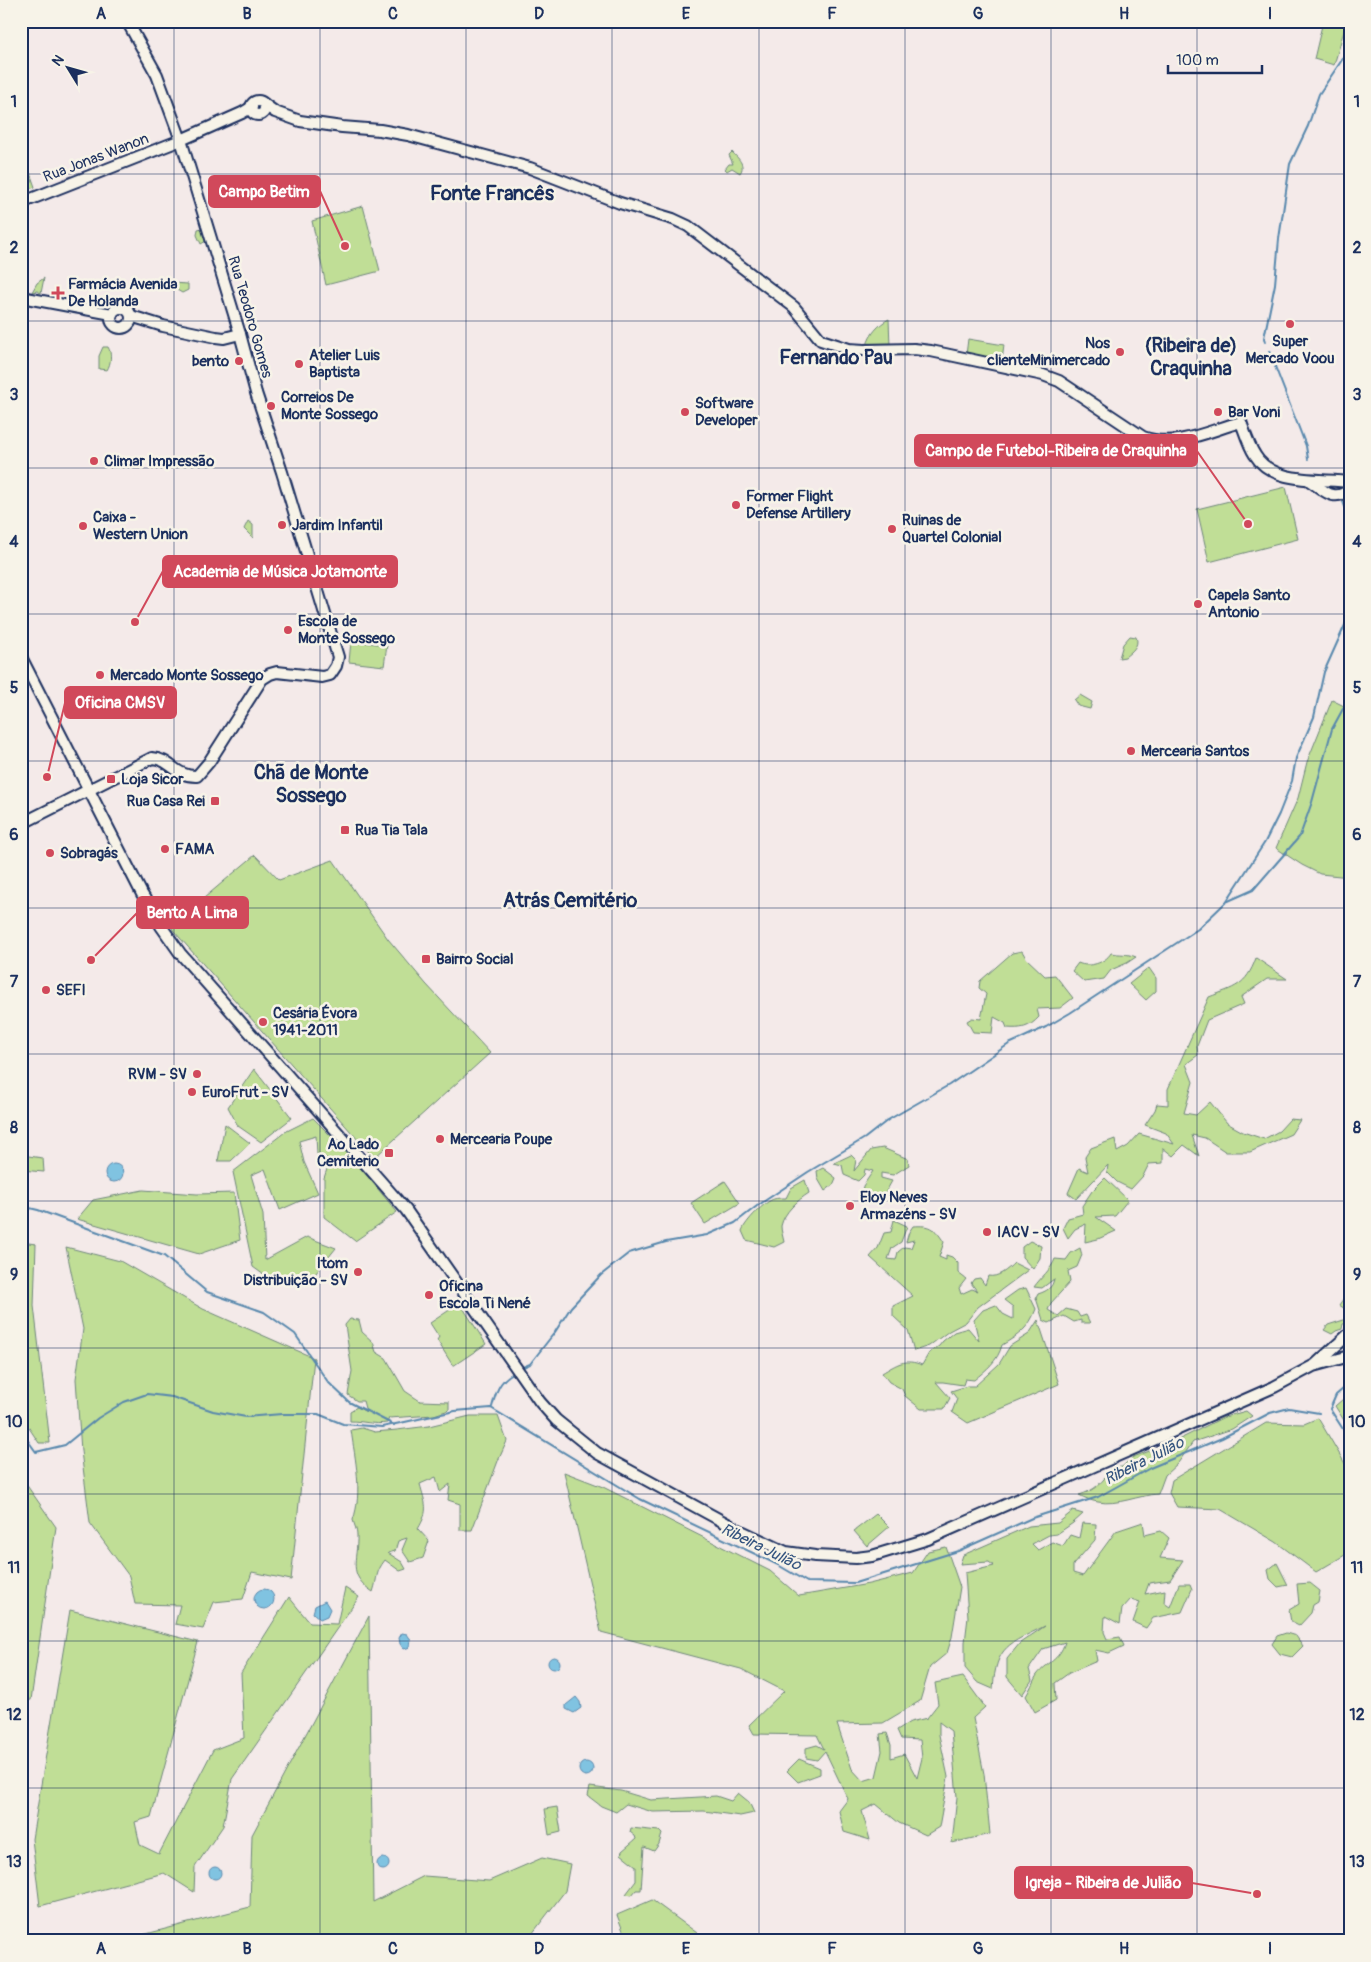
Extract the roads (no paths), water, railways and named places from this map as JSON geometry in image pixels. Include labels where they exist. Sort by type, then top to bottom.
[{"type":"main road","name":"Rua Teodoro Gomes","points":[[89,790],[152,758],[166,761],[181,774],[196,776],[209,762],[262,679],[276,672],[322,677],[330,675],[336,666],[338,657],[256,393],[182,140],[157,75],[127,21]]},
{"type":"main road","name":"Rua Jonas Wanon","points":[[21,203],[182,140],[242,113],[258,109],[275,112],[313,124],[380,130],[408,135],[530,168],[620,203],[673,219],[688,226],[794,307],[821,340],[826,342],[848,349],[914,349],[931,351],[1043,375],[1058,381],[1144,437],[1154,441],[1179,441],[1241,422],[1254,454],[1265,466],[1291,477],[1309,480]]},
{"type":"main road","points":[[21,297],[112,317]]},
{"type":"main road","points":[[123,308],[128,311],[129,320],[123,327],[117,327],[112,317],[115,310],[123,308]]},
{"type":"main road","points":[[129,320],[224,338],[240,334]]},
{"type":"main road","points":[[1309,480],[1350,482]]},
{"type":"main road","points":[[1309,480],[1330,494],[1337,496],[1343,495],[1350,489]]},
{"type":"main road","points":[[21,657],[146,901],[175,946],[406,1210],[540,1402],[556,1420],[597,1454],[733,1527],[786,1552],[804,1555],[839,1559],[856,1558],[891,1551],[928,1538],[998,1508],[1274,1387],[1313,1366],[1350,1356]]},
{"type":"main road","points":[[21,824],[89,790]]},
{"type":"main road","points":[[1313,1366],[1350,1333]]},
{"type":"water","points":[[114,1164],[120,1167],[123,1173],[120,1179],[114,1182],[108,1179],[105,1173],[108,1167]]},
{"type":"water","points":[[264,1589],[271,1592],[274,1599],[271,1606],[264,1609],[257,1606],[254,1599],[257,1592]]},
{"type":"water","points":[[325,1601],[330,1609],[327,1616],[320,1619],[313,1613],[315,1606]]},
{"type":"water","points":[[402,1633],[407,1634],[411,1640],[410,1647],[404,1649],[400,1644],[399,1638]]},
{"type":"water","points":[[552,1657],[556,1657],[560,1663],[556,1669],[552,1669],[548,1665],[548,1661]]},
{"type":"water","points":[[576,1697],[580,1702],[581,1708],[574,1713],[566,1709],[566,1705]]},
{"type":"water","points":[[583,1762],[589,1762],[593,1769],[589,1776],[583,1776],[579,1772],[579,1766]]},
{"type":"water","points":[[385,1858],[388,1859],[388,1869],[381,1870],[378,1869],[377,1862],[378,1859]]},
{"type":"water","points":[[215,1867],[221,1873],[215,1879],[209,1873]]},
{"type":"waterway","points":[[1265,342],[1264,338],[1275,284],[1279,239],[1290,164],[1308,126],[1319,94],[1350,48]]},
{"type":"waterway","points":[[1269,351],[1306,446],[1308,459]]},
{"type":"waterway","points":[[1342,499],[1350,520]]},
{"type":"waterway","points":[[523,1367],[530,1364],[555,1332],[571,1307],[601,1275],[629,1253],[666,1242],[707,1235],[735,1223],[808,1172],[865,1138],[888,1120],[949,1085],[1009,1044],[1046,1027],[1070,1013],[1198,929],[1226,902],[1265,842],[1279,814],[1292,781],[1296,758],[1314,717],[1324,672],[1350,614]]},
{"type":"waterway","points":[[1226,902],[1253,890],[1300,836],[1312,802],[1332,729],[1350,696]]},
{"type":"waterway","points":[[21,1206],[38,1210],[164,1256],[207,1292],[264,1312],[295,1334],[328,1382],[349,1402],[394,1425]]},
{"type":"waterway","points":[[492,1407],[499,1387],[513,1373]]},
{"type":"waterway","name":"Ribeira Julião","points":[[1350,1383],[1336,1395],[1330,1409],[1350,1440]]},
{"type":"waterway","name":"Ribeira Julião","points":[[21,1431],[36,1452],[65,1445],[98,1418],[124,1402],[147,1394],[172,1397],[213,1411],[246,1417],[318,1414],[343,1424],[382,1427],[455,1411],[491,1408],[640,1499],[778,1565],[807,1582],[855,1583],[958,1551],[1032,1518],[1098,1497],[1150,1468],[1222,1438],[1270,1413],[1289,1408],[1319,1413]]},
{"type":"place","name":"Campo Betim","points":[[345,246]]},
{"type":"place","name":"Farmácia Avenida De Holanda","points":[[58,293]]},
{"type":"place","name":"Super Mercado Voou","points":[[1290,324]]},
{"type":"place","name":"Nos clienteMinimercado","points":[[1120,352]]},
{"type":"place","name":"bento","points":[[239,361]]},
{"type":"place","name":"Atelier Luis Baptista","points":[[299,364]]},
{"type":"place","name":"Correios De Monte Sossego","points":[[271,406]]},
{"type":"place","name":"Software Developer","points":[[685,412]]},
{"type":"place","name":"Bar Voni","points":[[1218,412]]},
{"type":"place","name":"Climar Impressão","points":[[94,461]]},
{"type":"place","name":"Former Flight Defense Artillery","points":[[736,505]]},
{"type":"place","name":"Campo de Futebol-Ribeira de Craquinha","points":[[1248,524]]},
{"type":"place","name":"Jardim Infantil","points":[[282,525]]},
{"type":"place","name":"Caixa - Western Union","points":[[83,526]]},
{"type":"place","name":"Ruinas de Quartel Colonial","points":[[892,529]]},
{"type":"place","name":"Capela Santo Antonio","points":[[1198,604]]},
{"type":"place","name":"Academia de Música Jotamonte","points":[[135,622]]},
{"type":"place","name":"Escola de Monte Sossego","points":[[288,630]]},
{"type":"place","name":"Mercado Monte Sossego","points":[[100,675]]},
{"type":"place","name":"Mercearia Santos","points":[[1131,751]]},
{"type":"place","name":"Oficina CMSV","points":[[47,777]]},
{"type":"place","name":"Loja Sicor","points":[[111,779]]},
{"type":"place","name":"Rua Casa Rei","points":[[215,801]]},
{"type":"place","name":"Rua Tia Tala","points":[[345,830]]},
{"type":"place","name":"FAMA","points":[[165,849]]},
{"type":"place","name":"Sobragás","points":[[50,853]]},
{"type":"place","name":"Bairro Social","points":[[426,959]]},
{"type":"place","name":"Bento A Lima","points":[[91,960]]},
{"type":"place","name":"SEFI","points":[[46,990]]},
{"type":"place","name":"Cesária Évora 1941-2011","points":[[263,1022]]},
{"type":"place","name":"RVM - SV","points":[[197,1074]]},
{"type":"place","name":"EuroFrut - SV","points":[[192,1092]]},
{"type":"place","name":"Mercearia Poupe","points":[[440,1139]]},
{"type":"place","name":"Ao Lado Cemiterio","points":[[389,1153]]},
{"type":"place","name":"Eloy Neves Armazéns - SV","points":[[850,1206]]},
{"type":"place","name":"IACV - SV","points":[[987,1232]]},
{"type":"place","name":"Itom Distribuição - SV","points":[[358,1272]]},
{"type":"place","name":"Oficina Escola Ti Nené","points":[[429,1295]]},
{"type":"place","name":"Igreja - Ribeira de Julião","points":[[1257,1894]]},
{"type":"district","name":"Fonte Francês","points":[[492,193]]},
{"type":"district","name":"(Ribeira de) Craquinha","points":[[1191,356]]},
{"type":"district","name":"Fernando Pau","points":[[836,357]]},
{"type":"district","name":"Chã de Monte Sossego","points":[[311,784]]},
{"type":"district","name":"Atrás Cemitério","points":[[570,900]]}]
